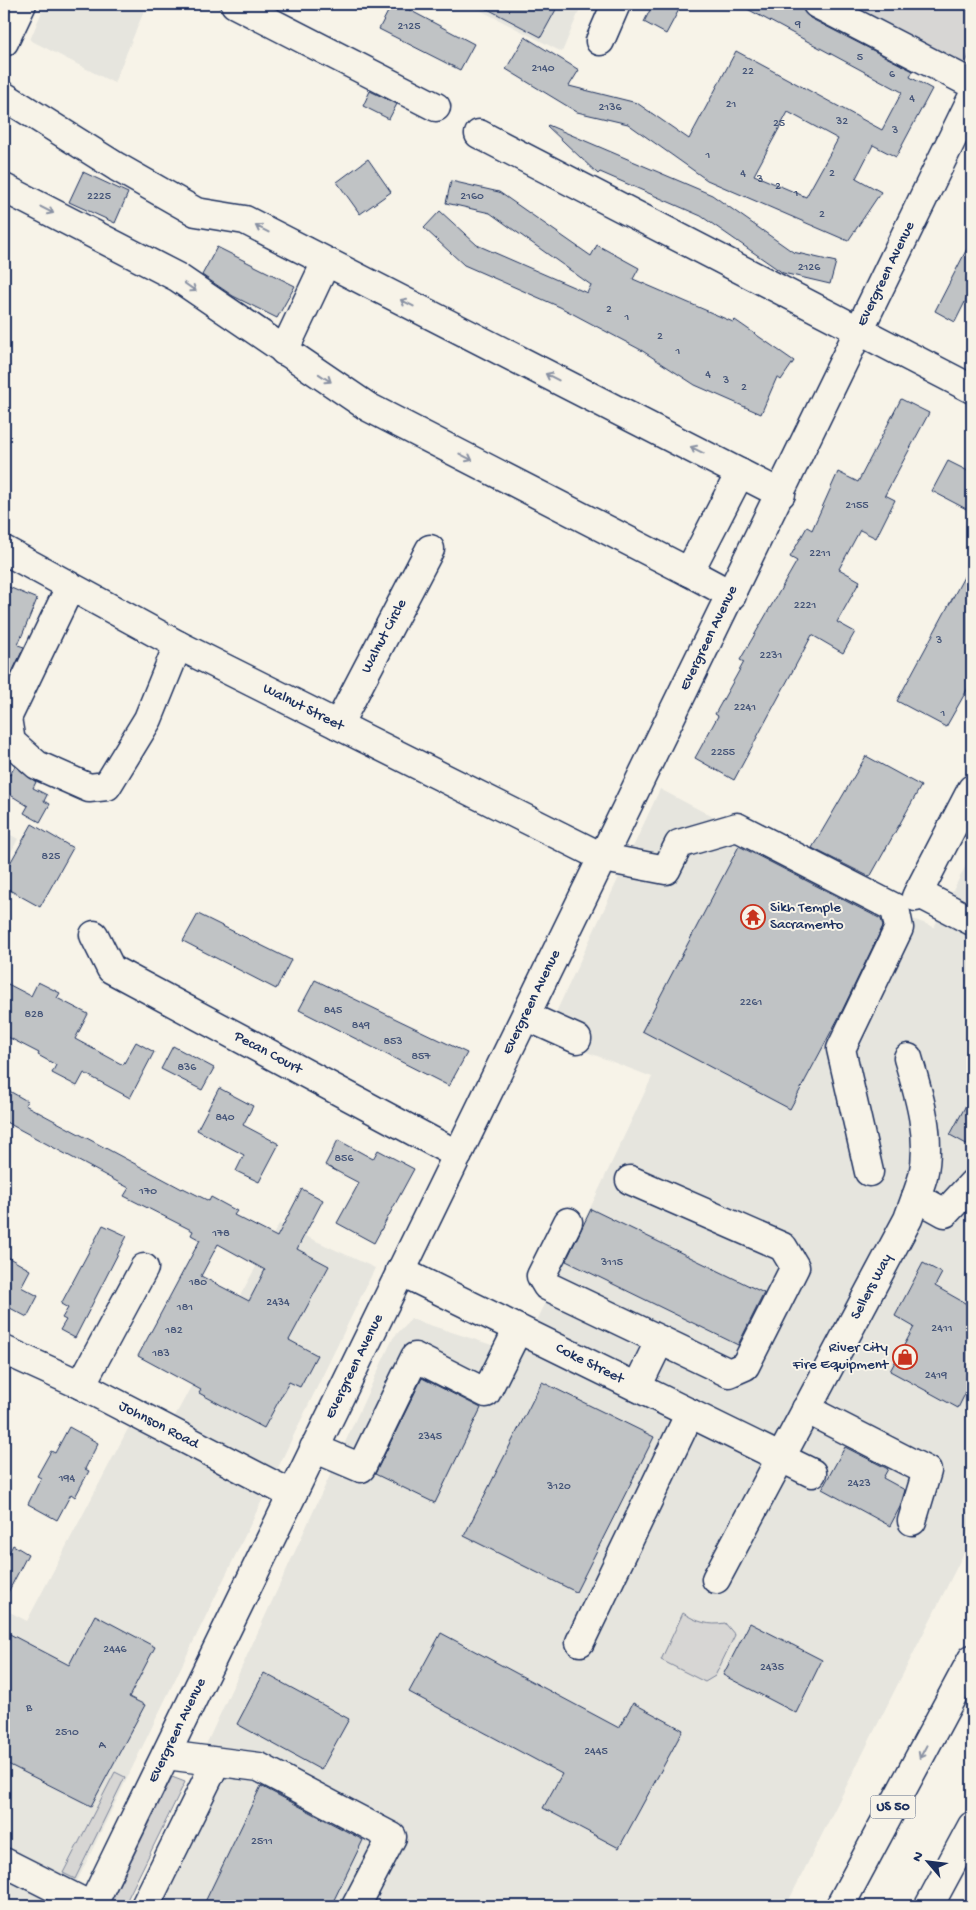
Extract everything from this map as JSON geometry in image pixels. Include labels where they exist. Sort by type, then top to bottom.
[{"type":"main road","points":[[4,42],[22,4]]},
{"type":"main road","points":[[235,4],[436,106]]},
{"type":"main road","points":[[600,41],[616,4]]},
{"type":"main road","points":[[816,4],[972,84]]},
{"type":"main road","points":[[4,96],[117,167],[196,212],[244,220],[781,494]]},
{"type":"main road","name":"Evergreen Avenue","points":[[91,1906],[400,1271],[604,858],[972,98]]},
{"type":"main road","points":[[479,134],[972,389]]},
{"type":"main road","points":[[4,188],[177,277],[368,407],[732,595]]},
{"type":"main road","points":[[284,350],[326,262]]},
{"type":"main road","points":[[689,572],[740,472]]},
{"type":"main road","name":"Walnut Circle","points":[[338,725],[430,549]]},
{"type":"main road","name":"Walnut Street","points":[[4,550],[178,645],[604,858],[666,870],[679,844],[737,827],[895,908],[898,928],[841,1049],[869,1172]]},
{"type":"main road","points":[[70,587],[5,717],[11,742],[37,765],[89,788],[107,786],[148,719],[178,645]]},
{"type":"main road","points":[[972,789],[917,895],[972,921]]},
{"type":"main road","name":"Pecan Court","points":[[94,935],[111,970],[458,1155]]},
{"type":"main road","points":[[526,1016],[577,1039]]},
{"type":"main road","name":"Sellers Way","points":[[716,1579],[908,1220],[923,1174],[925,1131],[918,1092],[908,1058]]},
{"type":"main road","points":[[568,1222],[541,1276],[547,1286],[729,1372],[745,1366],[795,1267],[783,1247],[630,1180]]},
{"type":"main road","points":[[916,1197],[945,1213],[972,1184]]},
{"type":"main road","points":[[80,1385],[144,1268]]},
{"type":"main road","name":"Coke Street","points":[[400,1271],[812,1473]]},
{"type":"main road","points":[[314,1448],[361,1468],[415,1357],[486,1393],[518,1329]]},
{"type":"main road","points":[[637,1387],[660,1340]]},
{"type":"main road","name":"Johnson Road","points":[[14,1355],[80,1385],[292,1494]]},
{"type":"main road","points":[[806,1409],[928,1471],[912,1521]]},
{"type":"main road","points":[[580,1642],[690,1413]]},
{"type":"main road","name":"US 50","points":[[840,1906],[972,1659]]},
{"type":"main road","points":[[166,1755],[259,1767],[392,1837],[356,1906]]},
{"type":"main road","points":[[145,1906],[216,1762]]},
{"type":"main road","points":[[930,1906],[972,1826]]},
{"type":"main road","points":[[4,1862],[91,1906]]},
{"type":"shaded area","points":[[45,4],[147,4],[114,83],[30,40]]},
{"type":"shaded area","points":[[468,4],[582,4],[562,52]]},
{"type":"shaded area","points":[[832,4],[972,4],[972,48],[962,72]]},
{"type":"shaded area","points":[[660,789],[889,910],[934,927],[972,854],[972,1537],[786,1906],[128,1906],[177,1808],[393,1338],[411,1319],[520,1354],[536,1323],[652,1077],[545,1036]]},
{"type":"shaded area","points":[[4,831],[18,839],[4,865]]},
{"type":"shaded area","points":[[279,1224],[375,1268],[65,1906],[4,1906],[4,1609],[27,1621],[130,1425],[166,1445],[174,1418]]},
{"type":"shaded area","points":[[683,1613],[703,1622],[725,1623],[735,1635],[715,1676],[705,1682],[661,1660]]},
{"type":"shaded area","points":[[115,1772],[125,1777],[75,1879],[63,1873]]},
{"type":"shaded area","points":[[172,1777],[185,1782],[124,1906],[109,1906]]},
{"type":"building","points":[[392,4],[398,4],[474,44],[460,70],[379,29]]},
{"type":"building","points":[[478,4],[559,4],[541,37]]},
{"type":"building","points":[[653,4],[682,4],[666,34],[644,22]]},
{"type":"building","points":[[738,4],[799,4],[810,18],[913,71],[910,77],[932,89],[896,157],[873,145],[856,178],[881,192],[848,241],[707,180],[628,124],[577,112],[506,69],[525,37],[579,70],[569,86],[637,103],[689,139],[736,51],[882,130],[902,92]],"holes":[[[788,112],[838,139],[806,197],[754,175]]]},
{"type":"building","points":[[370,91],[397,104],[389,119],[363,106]]},
{"type":"building","points":[[548,125],[712,195],[793,252],[836,262],[830,284],[783,273],[701,216],[600,172],[598,174]]},
{"type":"building","points":[[368,159],[391,192],[360,214],[337,182]]},
{"type":"building","points":[[83,172],[128,193],[115,223],[69,202]]},
{"type":"building","points":[[451,181],[499,192],[591,256],[597,245],[639,268],[633,279],[733,322],[735,320],[794,361],[781,380],[777,377],[761,414],[695,385],[641,350],[560,307],[464,265],[424,228],[440,211],[477,245],[587,293],[591,285],[490,213],[446,203]]},
{"type":"building","points":[[972,239],[972,288],[955,322],[935,311]]},
{"type":"building","points":[[217,247],[295,286],[277,318],[233,296],[202,275]]},
{"type":"building","points":[[901,399],[929,413],[885,495],[895,500],[876,538],[860,530],[839,569],[860,581],[837,622],[855,632],[843,653],[812,635],[734,780],[695,758],[718,716],[715,714],[744,662],[740,660],[797,561],[790,557],[807,527],[812,530],[838,472],[858,482]]},
{"type":"building","points":[[948,461],[972,473],[972,512],[932,491]]},
{"type":"building","points":[[972,562],[972,681],[946,727],[897,701]]},
{"type":"building","points":[[4,585],[37,599],[18,645],[24,647],[4,689]]},
{"type":"building","points":[[866,756],[921,786],[870,877],[812,848]]},
{"type":"building","points":[[15,766],[36,782],[33,788],[47,795],[44,801],[50,804],[40,822],[24,813],[28,806],[4,791],[4,771],[10,775]]},
{"type":"building","points":[[32,824],[73,848],[40,907],[4,887],[4,874]]},
{"type":"building","points":[[739,846],[881,919],[883,926],[840,1015],[790,1109],[642,1031]]},
{"type":"building","points":[[198,914],[291,960],[276,989],[183,941]]},
{"type":"building","points":[[315,980],[467,1053],[449,1086],[299,1010]]},
{"type":"building","points":[[4,982],[31,996],[38,982],[60,993],[57,998],[88,1014],[75,1039],[123,1065],[136,1042],[154,1052],[130,1098],[84,1073],[77,1086],[52,1073],[56,1065],[38,1055],[39,1053],[4,1035]]},
{"type":"building","points":[[173,1046],[214,1068],[202,1090],[161,1069]]},
{"type":"building","points":[[4,1088],[27,1101],[25,1105],[182,1189],[209,1201],[211,1197],[237,1211],[234,1215],[277,1237],[302,1189],[323,1200],[297,1249],[329,1266],[289,1340],[317,1355],[300,1387],[289,1382],[264,1428],[199,1393],[201,1390],[138,1356],[200,1240],[191,1235],[193,1231],[124,1196],[129,1188],[4,1121]],"holes":[[[218,1244],[265,1270],[249,1301],[201,1276]]]},
{"type":"building","points":[[219,1088],[253,1106],[243,1125],[279,1144],[259,1182],[236,1171],[244,1155],[197,1130]]},
{"type":"building","points":[[972,1094],[972,1147],[950,1135]]},
{"type":"building","points":[[338,1140],[373,1159],[378,1150],[414,1169],[374,1243],[337,1223],[359,1183],[325,1165]]},
{"type":"building","points":[[591,1209],[764,1293],[738,1345],[566,1261]]},
{"type":"building","points":[[103,1225],[127,1236],[75,1338],[60,1330],[66,1320],[62,1318],[68,1308],[61,1304]]},
{"type":"building","points":[[4,1255],[30,1270],[21,1287],[38,1296],[27,1317],[10,1308],[4,1319]]},
{"type":"building","points":[[923,1263],[942,1273],[935,1286],[972,1307],[972,1380],[958,1408],[890,1371],[914,1327],[895,1316]]},
{"type":"building","points":[[422,1378],[481,1408],[435,1503],[375,1474]]},
{"type":"building","points":[[542,1382],[654,1437],[576,1592],[464,1536]]},
{"type":"building","points":[[69,1427],[98,1443],[85,1469],[89,1471],[75,1497],[71,1494],[57,1520],[28,1504],[41,1478],[37,1476],[51,1451],[55,1453]]},
{"type":"building","points":[[845,1447],[888,1469],[883,1478],[905,1490],[900,1507],[890,1526],[822,1489]]},
{"type":"building","points":[[13,1545],[28,1554],[4,1600],[4,1562]]},
{"type":"building","points":[[95,1615],[155,1647],[129,1697],[145,1705],[91,1806],[4,1762],[4,1631],[69,1665]]},
{"type":"building","points":[[750,1623],[822,1660],[796,1713],[723,1675]]},
{"type":"building","points":[[441,1633],[619,1728],[633,1703],[683,1730],[619,1848],[543,1808],[562,1774],[409,1692]]},
{"type":"building","points":[[264,1673],[349,1719],[321,1770],[237,1724]]},
{"type":"building","points":[[261,1786],[363,1840],[331,1906],[203,1906]]},
{"type":"place","name":"Sikh Temple Sacramento","points":[[753,917]]},
{"type":"place","name":"River City Fire Equipment","points":[[905,1357]]}]
